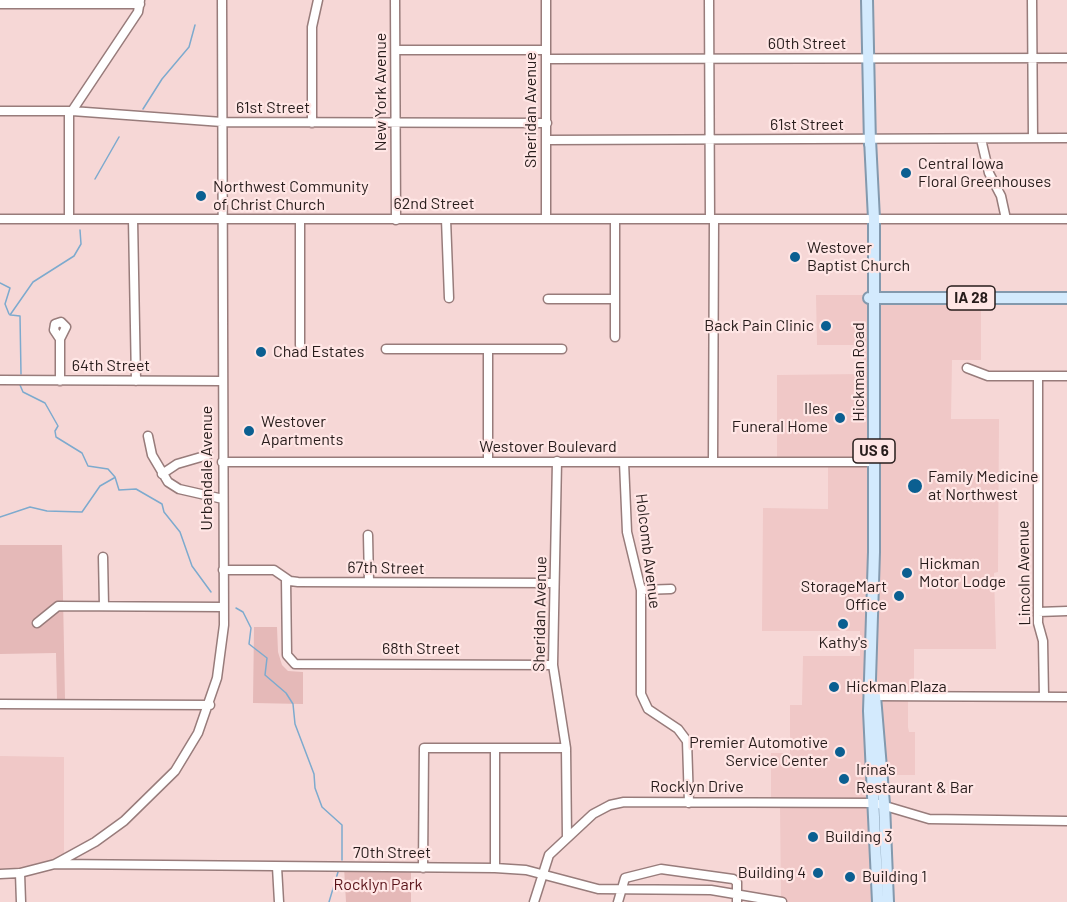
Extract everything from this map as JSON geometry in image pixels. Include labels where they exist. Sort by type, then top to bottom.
[{"type":"main road","name":"Hickman Road","points":[[867,0],[870,59],[871,219],[870,651],[879,803],[888,902]]},
{"type":"main road","name":"Hickman Road","points":[[870,59],[873,0]]},
{"type":"main road","name":"IA 28","points":[[871,298],[1067,298]]},
{"type":"main road","name":"Hickman Road","points":[[878,902],[879,803]]},
{"type":"street","name":"Urbandale Avenue","points":[[54,864],[95,842],[151,797],[188,753],[210,705],[222,648],[222,0]]},
{"type":"street","points":[[312,123],[312,27],[318,0]]},
{"type":"street","name":"New York Avenue","points":[[395,0],[396,220]]},
{"type":"street","name":"Sheridan Avenue","points":[[546,0],[546,219]]},
{"type":"street","points":[[709,0],[713,462]]},
{"type":"street","points":[[1032,0],[1033,138]]},
{"type":"street","points":[[0,4],[140,2],[138,12],[71,111],[69,219]]},
{"type":"street","name":"60th Street","points":[[396,50],[709,59],[1067,58]]},
{"type":"street","name":"61st Street","points":[[0,111],[71,111],[222,122],[547,123]]},
{"type":"street","name":"61st Street","points":[[547,140],[1067,138]]},
{"type":"street","points":[[981,139],[989,173],[1001,196],[1006,219]]},
{"type":"street","name":"62nd Street","points":[[0,219],[1067,219]]},
{"type":"street","points":[[133,219],[136,381]]},
{"type":"street","points":[[300,219],[300,345]]},
{"type":"street","points":[[446,219],[449,298]]},
{"type":"street","points":[[615,219],[615,337]]},
{"type":"street","points":[[548,299],[615,299]]},
{"type":"street","points":[[60,339],[60,381]]},
{"type":"street","points":[[386,349],[562,349]]},
{"type":"street","points":[[488,349],[488,462]]},
{"type":"street","points":[[967,368],[988,376],[1067,376]]},
{"type":"street","name":"Lincoln Avenue","points":[[1038,376],[1038,612],[1043,641],[1044,697]]},
{"type":"street","name":"64th Street","points":[[0,381],[222,381]]},
{"type":"street","points":[[148,436],[152,455],[162,474],[179,489],[223,499]]},
{"type":"street","points":[[162,474],[177,464],[208,455]]},
{"type":"street","name":"Sheridan Avenue","points":[[557,461],[558,517],[553,583],[553,665],[566,748],[567,838]]},
{"type":"street","name":"Westover Boulevard","points":[[222,462],[871,462]]},
{"type":"street","name":"Holcomb Avenue","points":[[624,462],[627,532],[640,590],[641,694],[648,709],[678,729],[687,741],[689,803]]},
{"type":"street","points":[[368,535],[369,582]]},
{"type":"street","points":[[103,557],[104,606]]},
{"type":"street","name":"67th Street","points":[[223,570],[274,570],[286,579],[298,582],[553,583]]},
{"type":"street","name":"68th Street","points":[[286,579],[286,648],[289,660],[302,664],[553,665]]},
{"type":"street","points":[[640,590],[671,589]]},
{"type":"street","points":[[37,623],[58,606],[223,607]]},
{"type":"street","points":[[1038,612],[1067,612]]},
{"type":"street","points":[[872,696],[1067,697]]},
{"type":"street","points":[[0,704],[210,705]]},
{"type":"street","points":[[423,868],[424,748],[566,748]]},
{"type":"street","points":[[495,748],[495,868]]},
{"type":"street","name":"Rocklyn Drive","points":[[534,902],[541,874],[549,855],[593,814],[609,805],[624,802],[879,803],[929,819],[1067,821]]},
{"type":"street","name":"70th Street","points":[[0,874],[21,873],[54,864],[495,868],[541,874],[598,889],[678,888],[737,898],[782,902]]},
{"type":"street","points":[[277,867],[279,902]]},
{"type":"street","points":[[618,902],[627,877],[661,869],[733,879],[736,882],[737,898]]},
{"type":"street","points":[[21,873],[21,902]]},
{"type":"shaded area","points":[[816,295],[868,295],[869,585],[874,298],[981,298],[981,360],[952,360],[951,419],[999,419],[998,572],[994,573],[996,649],[914,649],[914,696],[908,697],[908,727],[909,732],[915,732],[915,775],[881,775],[874,673],[878,902],[775,902],[781,901],[780,803],[771,803],[771,753],[790,753],[790,705],[802,705],[803,656],[860,656],[860,631],[762,631],[763,508],[828,509],[828,462],[777,462],[777,375],[863,374],[863,345],[817,345]]},
{"type":"shaded area","points":[[0,756],[64,757],[64,860],[0,874]]},
{"type":"green space","points":[[0,545],[62,545],[65,699],[57,699],[56,653],[0,654]]},
{"type":"green space","points":[[254,627],[277,627],[278,652],[282,665],[288,671],[303,672],[303,704],[253,703]]},
{"type":"green space","name":"Rocklyn Park","points":[[344,867],[411,868],[411,902],[346,902]]},
{"type":"waterway","points":[[143,109],[162,79],[189,47],[195,25]]},
{"type":"waterway","points":[[95,179],[119,137]]},
{"type":"waterway","points":[[10,315],[33,282],[74,256],[81,244],[80,230]]},
{"type":"waterway","points":[[0,283],[10,288],[5,304],[9,314]]},
{"type":"waterway","points":[[11,315],[20,316],[21,374]]},
{"type":"waterway","points":[[20,385],[23,392],[45,403],[58,426],[55,431],[56,437],[82,453],[88,466],[108,469],[115,477],[119,490],[136,489],[162,504],[164,512],[180,532],[192,566],[211,592]]},
{"type":"waterway","points":[[0,517],[30,507],[47,511],[82,512],[100,486],[114,478]]},
{"type":"waterway","points":[[236,608],[243,612],[251,628],[249,644],[267,658],[265,675],[286,693],[293,704],[295,724],[314,774],[315,788],[322,807],[342,825],[342,860]]},
{"type":"waterway","points":[[329,902],[338,872]]},
{"type":"place","name":"Central Iowa Floral Greenhouses","points":[[906,173]]},
{"type":"place","name":"Northwest Community of Christ Church","points":[[201,196]]},
{"type":"place","name":"Westover Baptist Church","points":[[795,257]]},
{"type":"place","name":"Back Pain Clinic","points":[[826,326]]},
{"type":"place","name":"Chad Estates","points":[[261,352]]},
{"type":"place","name":"Iles Funeral Home","points":[[840,418]]},
{"type":"place","name":"Westover Apartments","points":[[249,431]]},
{"type":"place","name":"Family Medicine at Northwest","points":[[915,486]]},
{"type":"place","name":"Hickman Motor Lodge","points":[[907,573]]},
{"type":"place","name":"StorageMart Office","points":[[899,596]]},
{"type":"place","name":"Kathy's","points":[[843,624]]},
{"type":"place","name":"Hickman Plaza","points":[[834,687]]},
{"type":"place","name":"Premier Automotive Service Center","points":[[840,752]]},
{"type":"place","name":"Irina's Restaurant & Bar","points":[[844,779]]},
{"type":"place","name":"Building 3","points":[[813,837]]},
{"type":"place","name":"Building 4","points":[[818,873]]},
{"type":"place","name":"Building 1","points":[[850,877]]}]
